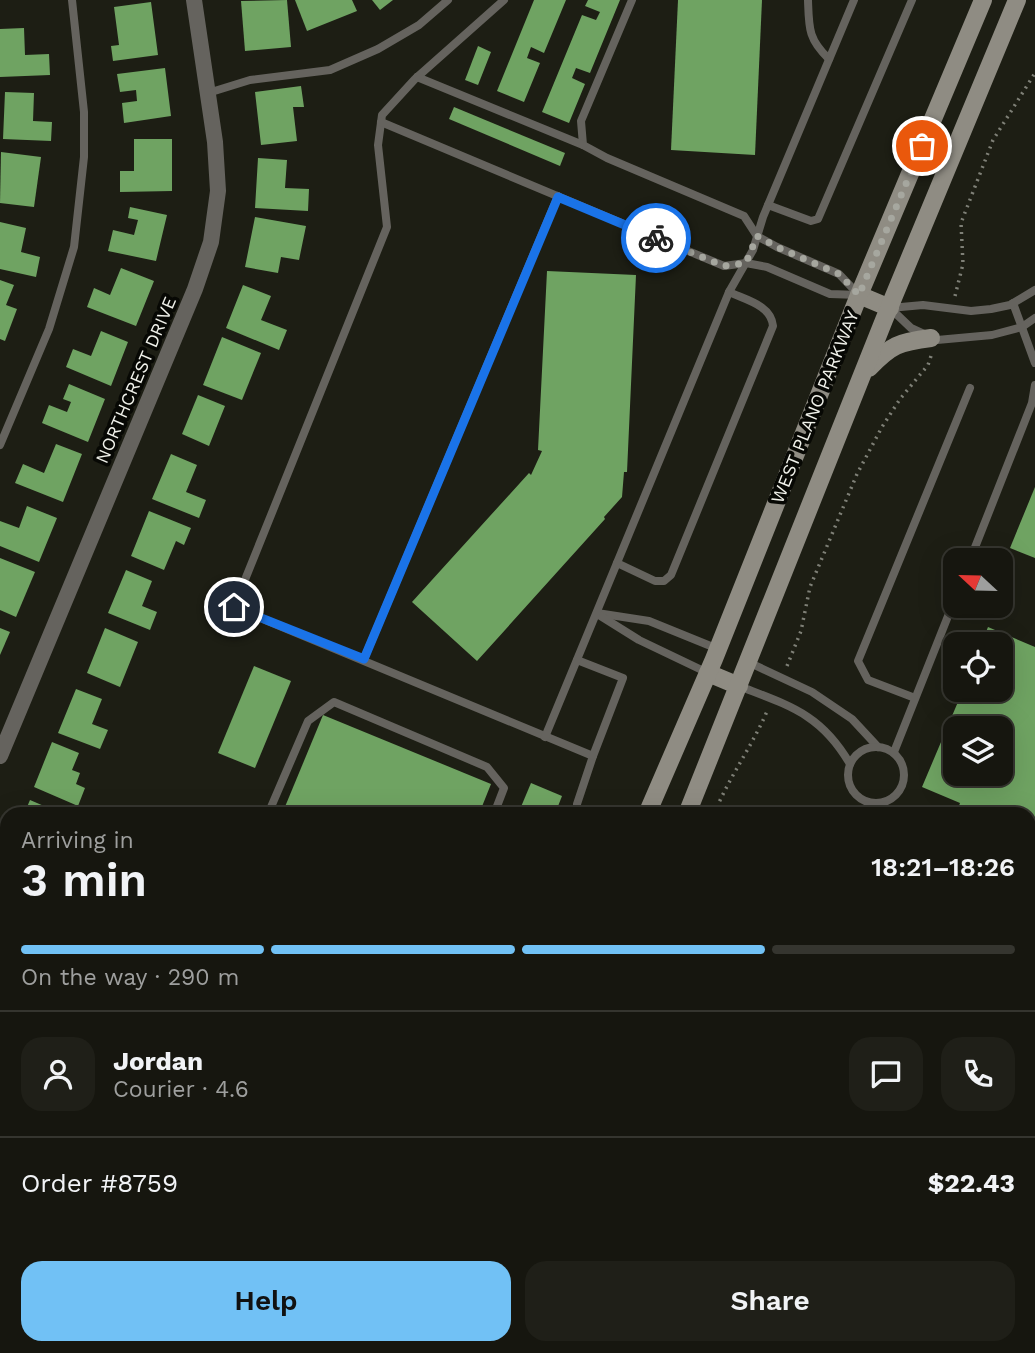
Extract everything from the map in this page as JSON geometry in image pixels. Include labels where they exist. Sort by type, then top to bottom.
[{"type":"main road","name":"WEST PLANO PARKWAY","points":[[650,807],[718,649],[859,295],[983,0]]},
{"type":"main road","name":"WEST PLANO PARKWAY","points":[[690,807],[862,376],[1017,0]]},
{"type":"main road","points":[[859,295],[890,308]]},
{"type":"main road","points":[[862,376],[885,351],[906,341],[932,344]]},
{"type":"main road","points":[[718,649],[748,662]]},
{"type":"main road","points":[[708,673],[739,686]]},
{"type":"street","name":"NORTHCREST DRIVE","points":[[0,756],[195,289],[211,242],[218,191],[215,142],[194,0]]},
{"type":"lane","points":[[0,445],[49,329],[74,247],[84,157],[84,112],[72,0]]},
{"type":"lane","points":[[208,93],[250,80],[330,70],[378,49],[409,31],[448,0]]},
{"type":"lane","points":[[504,0],[417,77],[382,116],[378,145],[387,227],[234,607],[593,755]]},
{"type":"lane","points":[[583,145],[581,121],[632,0]]},
{"type":"lane","points":[[808,0],[809,25],[816,46],[829,59]]},
{"type":"lane","points":[[545,737],[729,292],[746,263],[854,0]]},
{"type":"lane","points":[[768,205],[811,221],[818,219],[912,0]]},
{"type":"lane","points":[[417,77],[583,145],[607,158],[744,216],[757,236],[839,274],[859,295]]},
{"type":"lane","points":[[381,122],[724,266],[746,263],[767,267],[830,294],[859,295]]},
{"type":"lane","points":[[364,659],[558,197]]},
{"type":"lane","points":[[890,308],[923,304],[971,311],[1013,303],[1035,290]]},
{"type":"lane","points":[[617,563],[655,581],[664,581],[671,575],[773,326],[772,318],[766,309],[729,292]]},
{"type":"lane","points":[[1013,303],[1035,363]]},
{"type":"lane","points":[[890,308],[932,344],[992,335],[1022,327],[1035,318]]},
{"type":"lane","points":[[975,548],[1032,403],[1035,385]]},
{"type":"lane","points":[[915,698],[868,680],[858,661],[970,388]]},
{"type":"lane","points":[[597,613],[649,621],[718,649]]},
{"type":"lane","points":[[597,613],[639,640],[708,673]]},
{"type":"lane","points":[[894,752],[947,618]]},
{"type":"lane","points":[[577,660],[624,678],[593,755],[577,807]]},
{"type":"lane","points":[[748,662],[812,692],[852,719],[878,747],[894,752],[903,765],[905,779],[900,792],[887,802],[870,803],[856,795],[848,780],[850,764],[862,751],[878,747]]},
{"type":"lane","points":[[739,686],[796,709],[814,720],[837,742],[850,764]]},
{"type":"lane","points":[[271,807],[307,721],[334,702],[487,767],[504,788],[497,807]]},
{"type":"path","points":[[952,303],[963,264],[961,223],[993,140],[1035,73]]},
{"type":"path","points":[[786,667],[801,631],[810,587],[857,474],[900,399],[928,365],[932,344]]},
{"type":"path","points":[[717,807],[724,789],[761,727],[769,706]]},
{"type":"building","points":[[287,0],[291,47],[245,51],[241,1]]},
{"type":"building","points":[[295,0],[352,0],[357,11],[307,31]]},
{"type":"building","points":[[372,0],[393,0],[380,10]]},
{"type":"building","points":[[534,0],[566,0],[544,53],[531,47],[527,58],[540,63],[524,102],[497,91]]},
{"type":"building","points":[[588,0],[620,0],[590,73],[576,68],[572,78],[585,84],[569,123],[542,112],[582,15],[596,20],[600,12],[585,6]]},
{"type":"building","points":[[678,0],[762,0],[755,155],[671,150]]},
{"type":"building","points":[[151,2],[158,55],[113,61],[111,46],[119,45],[114,7]]},
{"type":"building","points":[[24,28],[25,55],[49,54],[50,75],[0,77],[0,29]]},
{"type":"building","points":[[478,46],[491,52],[478,85],[465,80]]},
{"type":"building","points":[[165,68],[171,116],[124,123],[122,103],[137,101],[136,90],[120,92],[117,74]]},
{"type":"building","points":[[301,86],[304,107],[293,107],[297,141],[261,145],[255,92]]},
{"type":"building","points":[[5,92],[34,93],[33,121],[52,122],[51,141],[3,139]]},
{"type":"building","points":[[454,107],[565,153],[560,166],[449,119]]},
{"type":"building","points":[[134,139],[172,139],[172,191],[120,192],[120,171],[134,171]]},
{"type":"building","points":[[1,152],[41,157],[34,207],[0,203]]},
{"type":"building","points":[[258,158],[287,160],[285,188],[309,189],[308,211],[255,208]]},
{"type":"building","points":[[130,207],[167,215],[156,261],[108,251],[113,230],[134,235],[138,220],[128,218]]},
{"type":"building","points":[[255,217],[306,226],[299,260],[281,257],[278,273],[245,267]]},
{"type":"building","points":[[0,222],[26,228],[21,252],[40,257],[36,277],[0,269]]},
{"type":"building","points":[[121,268],[154,281],[136,326],[87,307],[94,288],[110,295]]},
{"type":"building","points":[[547,271],[636,275],[627,472],[624,472],[622,497],[605,519],[477,661],[412,602],[529,473],[531,475],[542,451],[538,450]]},
{"type":"building","points":[[0,280],[14,285],[6,305],[17,309],[5,341],[0,339]]},
{"type":"building","points":[[243,285],[271,296],[261,320],[287,330],[279,350],[226,328]]},
{"type":"building","points":[[101,331],[128,342],[111,386],[66,367],[73,349],[91,356]]},
{"type":"building","points":[[222,337],[261,353],[242,400],[203,385]]},
{"type":"building","points":[[69,384],[105,399],[88,442],[42,423],[49,405],[67,412],[71,402],[63,399]]},
{"type":"building","points":[[198,395],[225,406],[209,446],[182,434]]},
{"type":"building","points":[[56,444],[82,454],[63,502],[15,483],[23,464],[44,473]]},
{"type":"building","points":[[171,454],[197,465],[186,492],[206,500],[199,518],[152,499]]},
{"type":"building","points":[[1035,487],[1035,558],[1010,548]]},
{"type":"building","points":[[27,506],[57,518],[39,562],[0,546],[0,521],[19,528]]},
{"type":"building","points":[[149,511],[191,528],[184,545],[176,541],[164,570],[131,556]]},
{"type":"building","points":[[0,558],[35,572],[16,617],[0,610]]},
{"type":"building","points":[[126,570],[152,581],[142,606],[157,612],[150,630],[108,613]]},
{"type":"building","points":[[988,627],[1000,632],[986,632]]},
{"type":"building","points":[[0,628],[10,632],[0,655]]},
{"type":"building","points":[[105,628],[138,642],[120,687],[87,673]]},
{"type":"building","points":[[1013,638],[1035,647],[1035,807],[959,807],[960,803],[922,787],[943,737],[943,786],[1013,786],[1013,716],[952,716],[958,702],[1013,702]]},
{"type":"building","points":[[254,666],[291,681],[255,768],[218,753]]},
{"type":"building","points":[[76,689],[102,699],[92,724],[108,730],[100,749],[58,733]]},
{"type":"building","points":[[323,715],[491,784],[482,807],[285,807]]},
{"type":"building","points":[[52,742],[79,753],[72,770],[80,773],[76,784],[85,788],[78,806],[34,787]]},
{"type":"building","points":[[531,783],[562,796],[558,807],[521,807]]},
{"type":"building","points":[[30,800],[46,807],[27,807]]},
{"type":"way so far","points":[[656,238],[724,266],[746,263],[757,236],[839,274],[859,295],[922,146]]},
{"type":"route","points":[[234,607],[364,659],[558,197],[656,238]]}]
